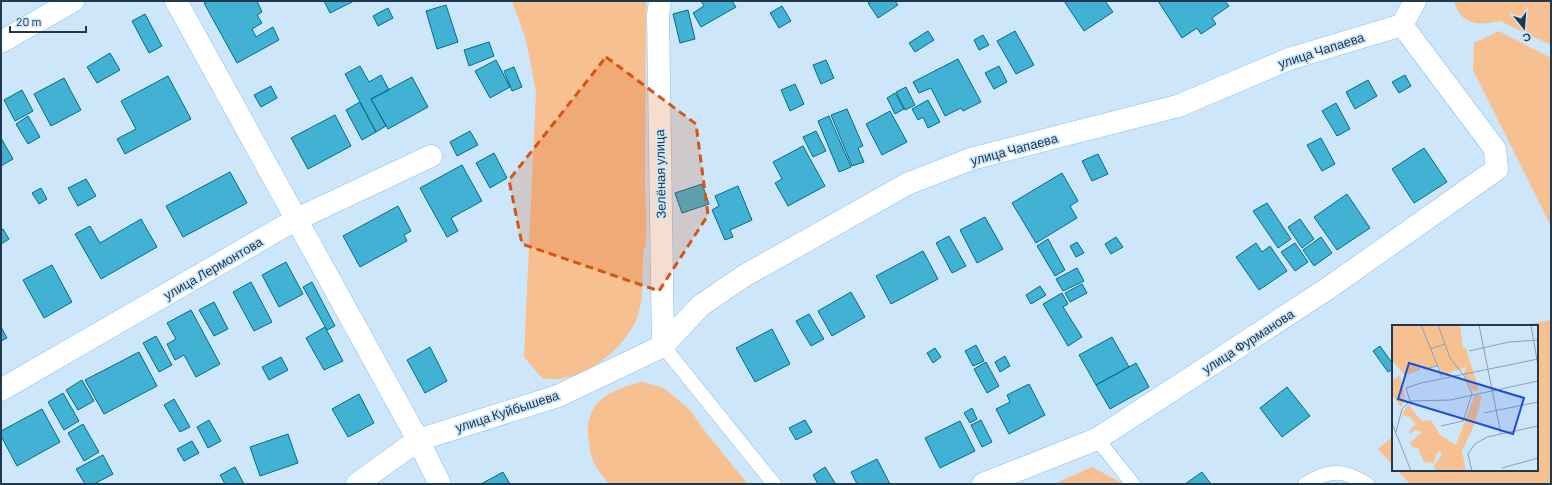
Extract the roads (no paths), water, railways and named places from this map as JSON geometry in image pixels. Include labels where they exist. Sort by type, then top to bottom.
[{"type":"street","points":[[1,42],[73,1]]},
{"type":"street","points":[[176,1],[295,220],[418,440],[440,484]]},
{"type":"street","name":"Зелёная улица","points":[[660,1],[658,15],[663,346]]},
{"type":"street","points":[[1402,25],[1415,1]]},
{"type":"street","name":"улица Чапаева","points":[[663,346],[700,306],[744,276],[907,184],[971,159],[1178,106],[1289,59],[1402,25]]},
{"type":"street","name":"улица Фурманова","points":[[983,484],[1097,439],[1327,289],[1497,169],[1495,149],[1402,25]]},
{"type":"street","name":"улица Лермонтова","points":[[1,390],[295,220],[432,156]]},
{"type":"street","name":"улица Куйбышева","points":[[357,484],[418,440],[558,396],[663,346]]},
{"type":"lane","points":[[663,346],[774,484]]},
{"type":"lane","points":[[1097,439],[1133,484]]},
{"type":"lane","points":[[1305,484],[1317,477],[1340,472],[1351,474],[1367,484]]}]
